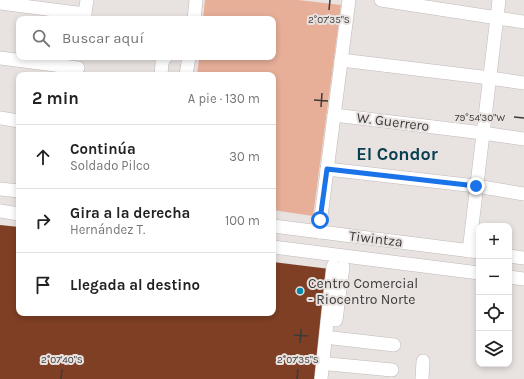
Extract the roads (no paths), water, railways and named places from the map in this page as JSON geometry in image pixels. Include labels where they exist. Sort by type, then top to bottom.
[{"type":"street","points":[[85,16],[87,0]]},
{"type":"street","points":[[194,16],[196,0]]},
{"type":"street","points":[[319,232],[349,0]]},
{"type":"street","points":[[381,0],[524,22]]},
{"type":"street","points":[[474,252],[476,186],[499,0]]},
{"type":"street","points":[[0,4],[78,16]]},
{"type":"street","points":[[0,58],[16,60]]},
{"type":"street","points":[[17,60],[78,67]]},
{"type":"street","points":[[160,72],[163,60]]},
{"type":"street","points":[[186,72],[188,60]]},
{"type":"street","points":[[341,60],[524,82]]},
{"type":"street","name":"W. Guerrero","points":[[334,115],[524,139]]},
{"type":"street","points":[[0,118],[16,121]]},
{"type":"street","points":[[327,169],[476,186],[524,194]]},
{"type":"street","points":[[0,189],[16,192]]},
{"type":"street","points":[[0,211],[16,214]]},
{"type":"street","name":"Tiwintza","points":[[276,226],[474,252]]},
{"type":"street","points":[[358,257],[361,238]]},
{"type":"street","name":"Tiwintza","points":[[276,247],[476,273]]},
{"type":"street","points":[[512,256],[524,258]]},
{"type":"street","points":[[320,379],[338,267],[333,338],[327,379]]},
{"type":"street","points":[[512,277],[524,279]]},
{"type":"street","points":[[333,338],[394,345]]},
{"type":"street","points":[[422,379],[423,362]]},
{"type":"street","points":[[329,364],[392,370]]},
{"type":"place","name":"Centro Comercial - Riocentro Norte","points":[[300,291]]},
{"type":"district","name":"El Condor","points":[[397,154]]}]
